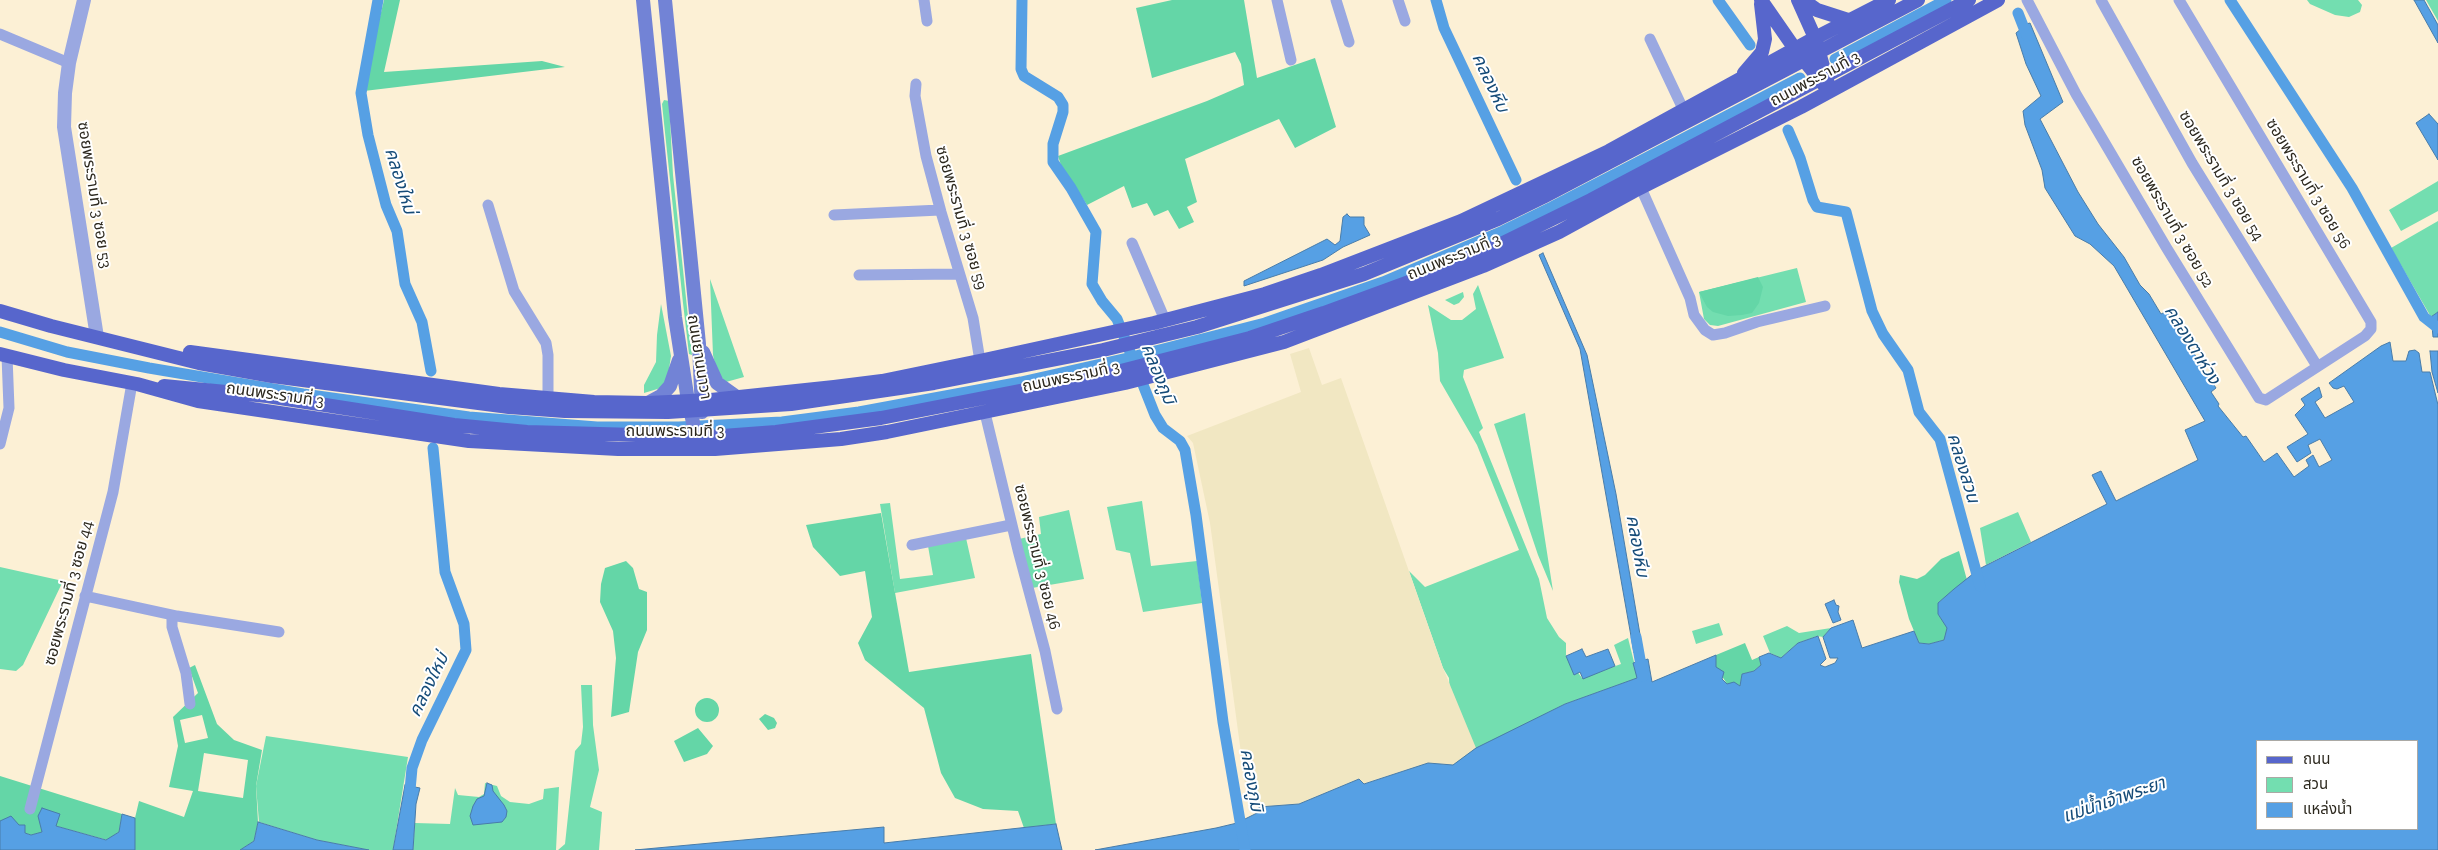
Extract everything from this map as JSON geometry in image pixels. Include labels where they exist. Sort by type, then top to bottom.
[{"type":"main road","name":"ถนนยานนาวา","points":[[643,0],[681,355],[688,401]]},
{"type":"main road","points":[[1761,0],[1794,49],[1830,92]]},
{"type":"main road","points":[[1733,84],[1762,52],[1765,39],[1761,0]]},
{"type":"main road","points":[[1798,0],[1815,38],[1830,92]]},
{"type":"main road","points":[[1803,0],[1817,10],[1848,20]]},
{"type":"main road","name":"ถนนพระรามที่ 3","points":[[0,312],[199,363],[272,376],[509,407],[564,412],[668,412],[791,404],[862,395],[1012,369],[1103,350],[1197,327],[1319,290],[1400,260],[1490,223],[1543,197],[1918,0]]},
{"type":"main road","name":"ถนนพระรามที่ 3","points":[[135,384],[201,388],[267,396],[454,425],[527,432],[709,437],[776,432],[881,418],[1117,372],[1250,338],[1436,272],[1497,246],[1591,200],[1969,0]]},
{"type":"main road","name":"ถนนพระรามที่ 3","points":[[4,355],[64,370],[135,384],[198,402],[469,441],[593,448],[700,449],[762,447],[887,432],[985,414],[1144,379],[1284,342],[1484,266],[1559,232],[1638,189],[1830,92],[1998,0]]},
{"type":"main road","points":[[1884,3],[1878,26],[1886,42],[1905,51]]},
{"type":"main road","name":"ถนนพระรามที่ 3","points":[[127,345],[497,394],[594,402],[648,403],[688,401],[698,410],[738,398],[882,381],[1165,320],[1265,294],[1372,256],[1469,217],[1609,151],[1794,49],[1884,3]]},
{"type":"main road","name":"ถนนยานนาวา","points":[[665,5],[699,344],[698,434],[700,449]]},
{"type":"main road","points":[[651,85],[658,94],[662,93],[666,85],[659,16],[665,5]]},
{"type":"main road","points":[[1609,151],[1627,158],[1635,173],[1638,189]]},
{"type":"main road","points":[[699,344],[717,383],[738,398]]},
{"type":"main road","points":[[648,403],[661,396],[670,386],[681,355]]},
{"type":"main road","points":[[882,381],[873,393],[872,410],[887,432]]},
{"type":"main road","points":[[593,448],[604,438],[606,426],[604,412],[594,402]]},
{"type":"street","name":"ซอยพระรามที่ 3 ซอย 53","points":[[84,0],[69,63],[65,92],[64,127],[97,338]]},
{"type":"street","points":[[924,0],[927,22]]},
{"type":"street","points":[[1277,0],[1291,60]]},
{"type":"street","points":[[1336,0],[1350,42]]},
{"type":"street","points":[[1398,0],[1404,21]]},
{"type":"street","name":"ซอยพระรามที่ 3 ซอย 52","points":[[2027,0],[2076,94],[2259,398],[2269,398],[2317,366]]},
{"type":"street","name":"ซอยพระรามที่ 3 ซอย 54","points":[[2101,0],[2192,163],[2317,366]]},
{"type":"street","name":"ซอยพระรามที่ 3 ซอย 56","points":[[2179,0],[2371,322],[2369,333],[2317,366]]},
{"type":"street","points":[[0,34],[69,63]]},
{"type":"street","points":[[1650,39],[1684,111]]},
{"type":"street","name":"ซอยพระรามที่ 3 ซอย 59","points":[[916,84],[915,96],[922,135],[940,210],[973,318],[980,361]]},
{"type":"street","points":[[1638,189],[1690,298],[1694,315],[1705,330],[1713,335],[1725,333],[1757,322],[1825,306]]},
{"type":"street","points":[[488,205],[514,290],[546,343],[548,355],[548,398]]},
{"type":"street","points":[[834,215],[940,210]]},
{"type":"street","points":[[1132,243],[1165,320]]},
{"type":"street","points":[[859,275],[959,274]]},
{"type":"street","points":[[0,444],[9,408],[4,355]]},
{"type":"street","name":"ซอยพระรามที่ 3 ซอย 44","points":[[30,809],[113,492],[135,384]]},
{"type":"street","name":"ซอยพระรามที่ 3 ซอย 46","points":[[985,414],[1045,650],[1057,709]]},
{"type":"street","points":[[912,545],[1012,525]]},
{"type":"street","points":[[85,596],[172,614],[279,632]]},
{"type":"street","points":[[172,614],[172,627],[186,673],[190,704]]},
{"type":"green space","points":[[384,0],[400,0],[384,72],[542,61],[565,67],[364,91],[365,79]]},
{"type":"green space","points":[[1172,0],[1244,0],[1257,78],[1315,58],[1336,127],[1295,148],[1279,119],[1185,159],[1197,202],[1187,207],[1194,222],[1179,229],[1168,210],[1154,216],[1147,203],[1132,208],[1124,186],[1087,205],[1061,165],[1058,156],[1207,101],[1244,85],[1241,64],[1235,52],[1152,78],[1136,8]]},
{"type":"green space","points":[[2307,0],[2358,0],[2362,5],[2360,12],[2349,17],[2335,15],[2310,4]]},
{"type":"green space","points":[[2426,0],[2438,0],[2438,21]]},
{"type":"green space","points":[[664,100],[669,101],[673,175],[692,355],[689,354],[683,303],[662,104]]},
{"type":"green space","points":[[2438,181],[2438,211],[2401,231],[2389,210]]},
{"type":"green space","points":[[2438,221],[2438,312],[2431,317],[2391,248]]},
{"type":"green space","points":[[1797,268],[1806,302],[1718,326],[1710,325],[1704,319],[1699,292]]},
{"type":"green space","points":[[1758,277],[1763,287],[1759,303],[1752,313],[1728,316],[1713,312],[1707,307],[1699,292]]},
{"type":"green space","points":[[710,279],[744,377],[726,382],[717,373],[713,355]]},
{"type":"green space","points":[[1478,285],[1504,358],[1464,370],[1463,377],[1483,428],[1479,432],[1539,579],[1547,618],[1559,637],[1566,643],[1566,656],[1582,678],[1621,664],[1614,645],[1628,638],[1638,678],[1565,704],[1453,765],[1449,678],[1443,668],[1409,571],[1425,587],[1519,550],[1477,445],[1440,381],[1438,353],[1428,305],[1451,320],[1462,320],[1476,309],[1473,294]]},
{"type":"green space","points":[[1463,292],[1464,297],[1459,303],[1454,305],[1445,300]]},
{"type":"green space","points":[[661,304],[671,356],[668,376],[664,387],[644,393],[644,385],[656,362]]},
{"type":"green space","points":[[1525,413],[1553,591],[1538,555],[1494,424]]},
{"type":"green space","points":[[1142,501],[1151,566],[1197,561],[1202,603],[1143,612],[1130,553],[1116,550],[1107,507]]},
{"type":"green space","points":[[890,503],[900,579],[933,575],[928,546],[966,538],[975,578],[895,593],[880,504]]},
{"type":"green space","points":[[1069,510],[1084,579],[1032,588],[1019,539],[1041,534],[1039,517]]},
{"type":"green space","points":[[2018,512],[2031,542],[1986,565],[1980,528]]},
{"type":"green space","points":[[881,513],[909,672],[1031,654],[1056,824],[1024,828],[1018,811],[983,809],[955,798],[941,773],[924,708],[865,660],[858,643],[872,617],[865,571],[840,576],[813,547],[806,525]]},
{"type":"green space","points":[[1959,551],[1967,580],[1938,603],[1938,614],[1948,628],[1944,640],[1929,644],[1919,643],[1909,619],[1899,582],[1900,575],[1917,579],[1925,575],[1941,559]]},
{"type":"green space","points":[[626,561],[633,568],[639,589],[647,592],[647,630],[638,652],[629,712],[611,717],[616,658],[613,631],[600,602],[601,584],[605,568]]},
{"type":"green space","points":[[0,567],[63,581],[23,665],[16,671],[0,669]]},
{"type":"green space","points":[[1719,623],[1723,635],[1696,644],[1692,631]]},
{"type":"green space","points":[[1787,626],[1799,633],[1831,628],[1823,637],[1817,636],[1798,643],[1781,658],[1770,653],[1763,636]]},
{"type":"green space","points":[[1745,643],[1752,660],[1759,657],[1761,665],[1754,671],[1742,674],[1740,686],[1727,684],[1716,667],[1716,655]]},
{"type":"green space","points":[[195,665],[217,724],[234,740],[262,750],[256,786],[258,822],[254,841],[240,850],[135,850],[135,818],[139,801],[184,817],[193,791],[169,787],[178,746],[173,717],[198,693],[189,668]],"holes":[[[202,715],[208,738],[185,743],[180,720]],[[204,753],[248,760],[243,798],[198,791]]]},
{"type":"green space","points":[[581,685],[592,685],[593,725],[599,770],[590,807],[602,812],[599,850],[558,850],[565,844],[575,751],[581,744],[583,727]]},
{"type":"green space","points":[[707,698],[715,702],[719,710],[715,718],[707,722],[699,718],[695,710],[699,702]]},
{"type":"green space","points":[[765,714],[774,718],[777,723],[775,728],[768,730],[759,719]]},
{"type":"green space","points":[[698,728],[713,746],[707,754],[684,762],[674,741]]},
{"type":"green space","points":[[266,736],[408,757],[393,850],[369,850],[317,840],[259,822],[256,786]]},
{"type":"green space","points":[[0,776],[122,814],[119,832],[107,840],[56,826],[38,816],[43,832],[31,835],[25,833],[19,825],[0,821]]},
{"type":"green space","points":[[485,783],[497,786],[501,796],[510,802],[529,804],[543,799],[544,789],[559,787],[556,850],[413,850],[415,823],[450,824],[455,788],[458,795],[479,797],[484,794]]},
{"type":"sand","points":[[1309,348],[1322,385],[1341,378],[1443,668],[1476,748],[1453,765],[1428,763],[1363,784],[1359,779],[1299,804],[1259,807],[1254,782],[1245,783],[1210,523],[1193,443],[1187,436],[1301,392],[1290,354]]},
{"type":"water","points":[[2414,0],[2424,0],[2438,25],[2438,43]]},
{"type":"water","name":"แม่น้ำเจ้าพระยา","points":[[2024,21],[2026,24],[2030,23],[2063,102],[2040,119],[2078,192],[2161,314],[2167,311],[2216,388],[2211,392],[2219,404],[2218,406],[2243,437],[2246,436],[2264,462],[2277,453],[2294,477],[2309,466],[2306,460],[2313,455],[2319,467],[2332,460],[2320,439],[2308,445],[2311,453],[2297,462],[2287,447],[2308,434],[2295,415],[2305,405],[2301,399],[2319,387],[2322,397],[2315,402],[2325,418],[2354,402],[2344,386],[2337,389],[2333,388],[2329,383],[2381,346],[2390,342],[2393,361],[2406,361],[2409,351],[2415,350],[2419,353],[2422,372],[2430,372],[2438,405],[2438,850],[1095,850],[1237,823],[1259,812],[1259,807],[1299,804],[1359,779],[1364,784],[1428,763],[1453,765],[1476,748],[1565,704],[1637,678],[1633,663],[1648,659],[1652,682],[1716,655],[1716,667],[1724,672],[1722,679],[1727,684],[1734,682],[1740,686],[1742,674],[1754,671],[1761,665],[1759,657],[1769,653],[1781,658],[1798,643],[1818,636],[1826,659],[1820,665],[1825,667],[1835,663],[1838,658],[1830,658],[1823,637],[1831,628],[1853,620],[1862,648],[1914,631],[1919,643],[1929,644],[1944,640],[1947,628],[1938,614],[1938,603],[1954,589],[1979,569],[2107,504],[2092,475],[2101,471],[2116,501],[2198,460],[2185,430],[2205,421],[2114,266],[2090,244],[2075,236],[2045,188],[2042,170],[2025,125],[2023,111],[2041,96],[2026,64],[2016,33],[2022,28],[2019,24]]},
{"type":"water","points":[[2429,114],[2438,124],[2438,160],[2416,123]]},
{"type":"water","points":[[1347,214],[1350,217],[1364,217],[1364,225],[1370,235],[1343,247],[1323,260],[1244,286],[1244,281],[1327,239],[1335,245],[1340,241],[1343,217]]},
{"type":"water","points":[[1543,253],[1587,355],[1616,494],[1643,652],[1634,653],[1580,349],[1539,255]]},
{"type":"water","points":[[2438,312],[2438,337],[2433,337],[2432,326],[2425,321]]},
{"type":"water","points":[[2430,351],[2438,351],[2438,393],[2432,372]]},
{"type":"water","points":[[1834,600],[1836,605],[1839,606],[1838,612],[1841,620],[1833,623],[1825,604]]},
{"type":"water","points":[[1582,649],[1586,657],[1608,649],[1615,666],[1583,679],[1580,672],[1574,675],[1566,656]]},
{"type":"water","points":[[487,783],[492,785],[493,791],[504,805],[507,811],[506,817],[502,822],[473,825],[470,816],[473,806],[477,799],[484,796]]},
{"type":"water","points":[[405,785],[420,788],[416,804],[413,850],[393,850]]},
{"type":"water","points":[[42,808],[60,814],[56,826],[106,840],[119,832],[122,814],[135,818],[135,850],[0,850],[0,821],[11,816],[19,825],[25,825],[25,833],[31,835],[42,832],[38,816]]},
{"type":"water","points":[[258,822],[317,840],[369,850],[240,850],[254,841]]},
{"type":"water","points":[[1056,824],[1062,850],[635,850],[884,827],[884,843]]},
{"type":"waterway","name":"คลองใหม่","points":[[378,0],[361,93],[368,135],[386,205],[397,231],[405,284],[422,322],[431,371]]},
{"type":"waterway","name":"คลองภูมิ","points":[[1022,0],[1021,69],[1024,76],[1058,97],[1063,105],[1063,112],[1053,144],[1053,162],[1071,188],[1096,232],[1092,284],[1102,301],[1117,319],[1130,352]]},
{"type":"waterway","name":"คลองหีบ","points":[[1436,0],[1444,28],[1516,180]]},
{"type":"waterway","name":"คลองสวน","points":[[1718,0],[1750,45]]},
{"type":"waterway","points":[[1835,59],[1946,0]]},
{"type":"waterway","points":[[2230,0],[2352,188],[2424,317],[2438,328]]},
{"type":"waterway","name":"คลองตาห่วง","points":[[2018,13],[2027,36]]},
{"type":"waterway","points":[[0,332],[67,352],[149,368],[303,394],[469,417],[597,427],[679,427],[782,422],[859,412],[1021,382],[1132,357],[1265,323],[1383,282],[1503,231],[1800,78]]},
{"type":"waterway","name":"คลองสวน","points":[[1788,130],[1817,207],[1846,212],[1872,311],[1883,334],[1908,370],[1919,412],[1940,439],[1980,586]]},
{"type":"waterway","name":"คลองภูมิ","points":[[1138,372],[1155,415],[1163,428],[1180,441],[1185,450],[1196,515],[1223,722],[1245,850]]},
{"type":"waterway","name":"คลองใหม่","points":[[409,801],[412,768],[422,740],[466,650],[464,624],[445,572],[433,448]]},
{"type":"waterway","name":"คลองหีบ","points":[[1636,637],[1643,676]]}]
